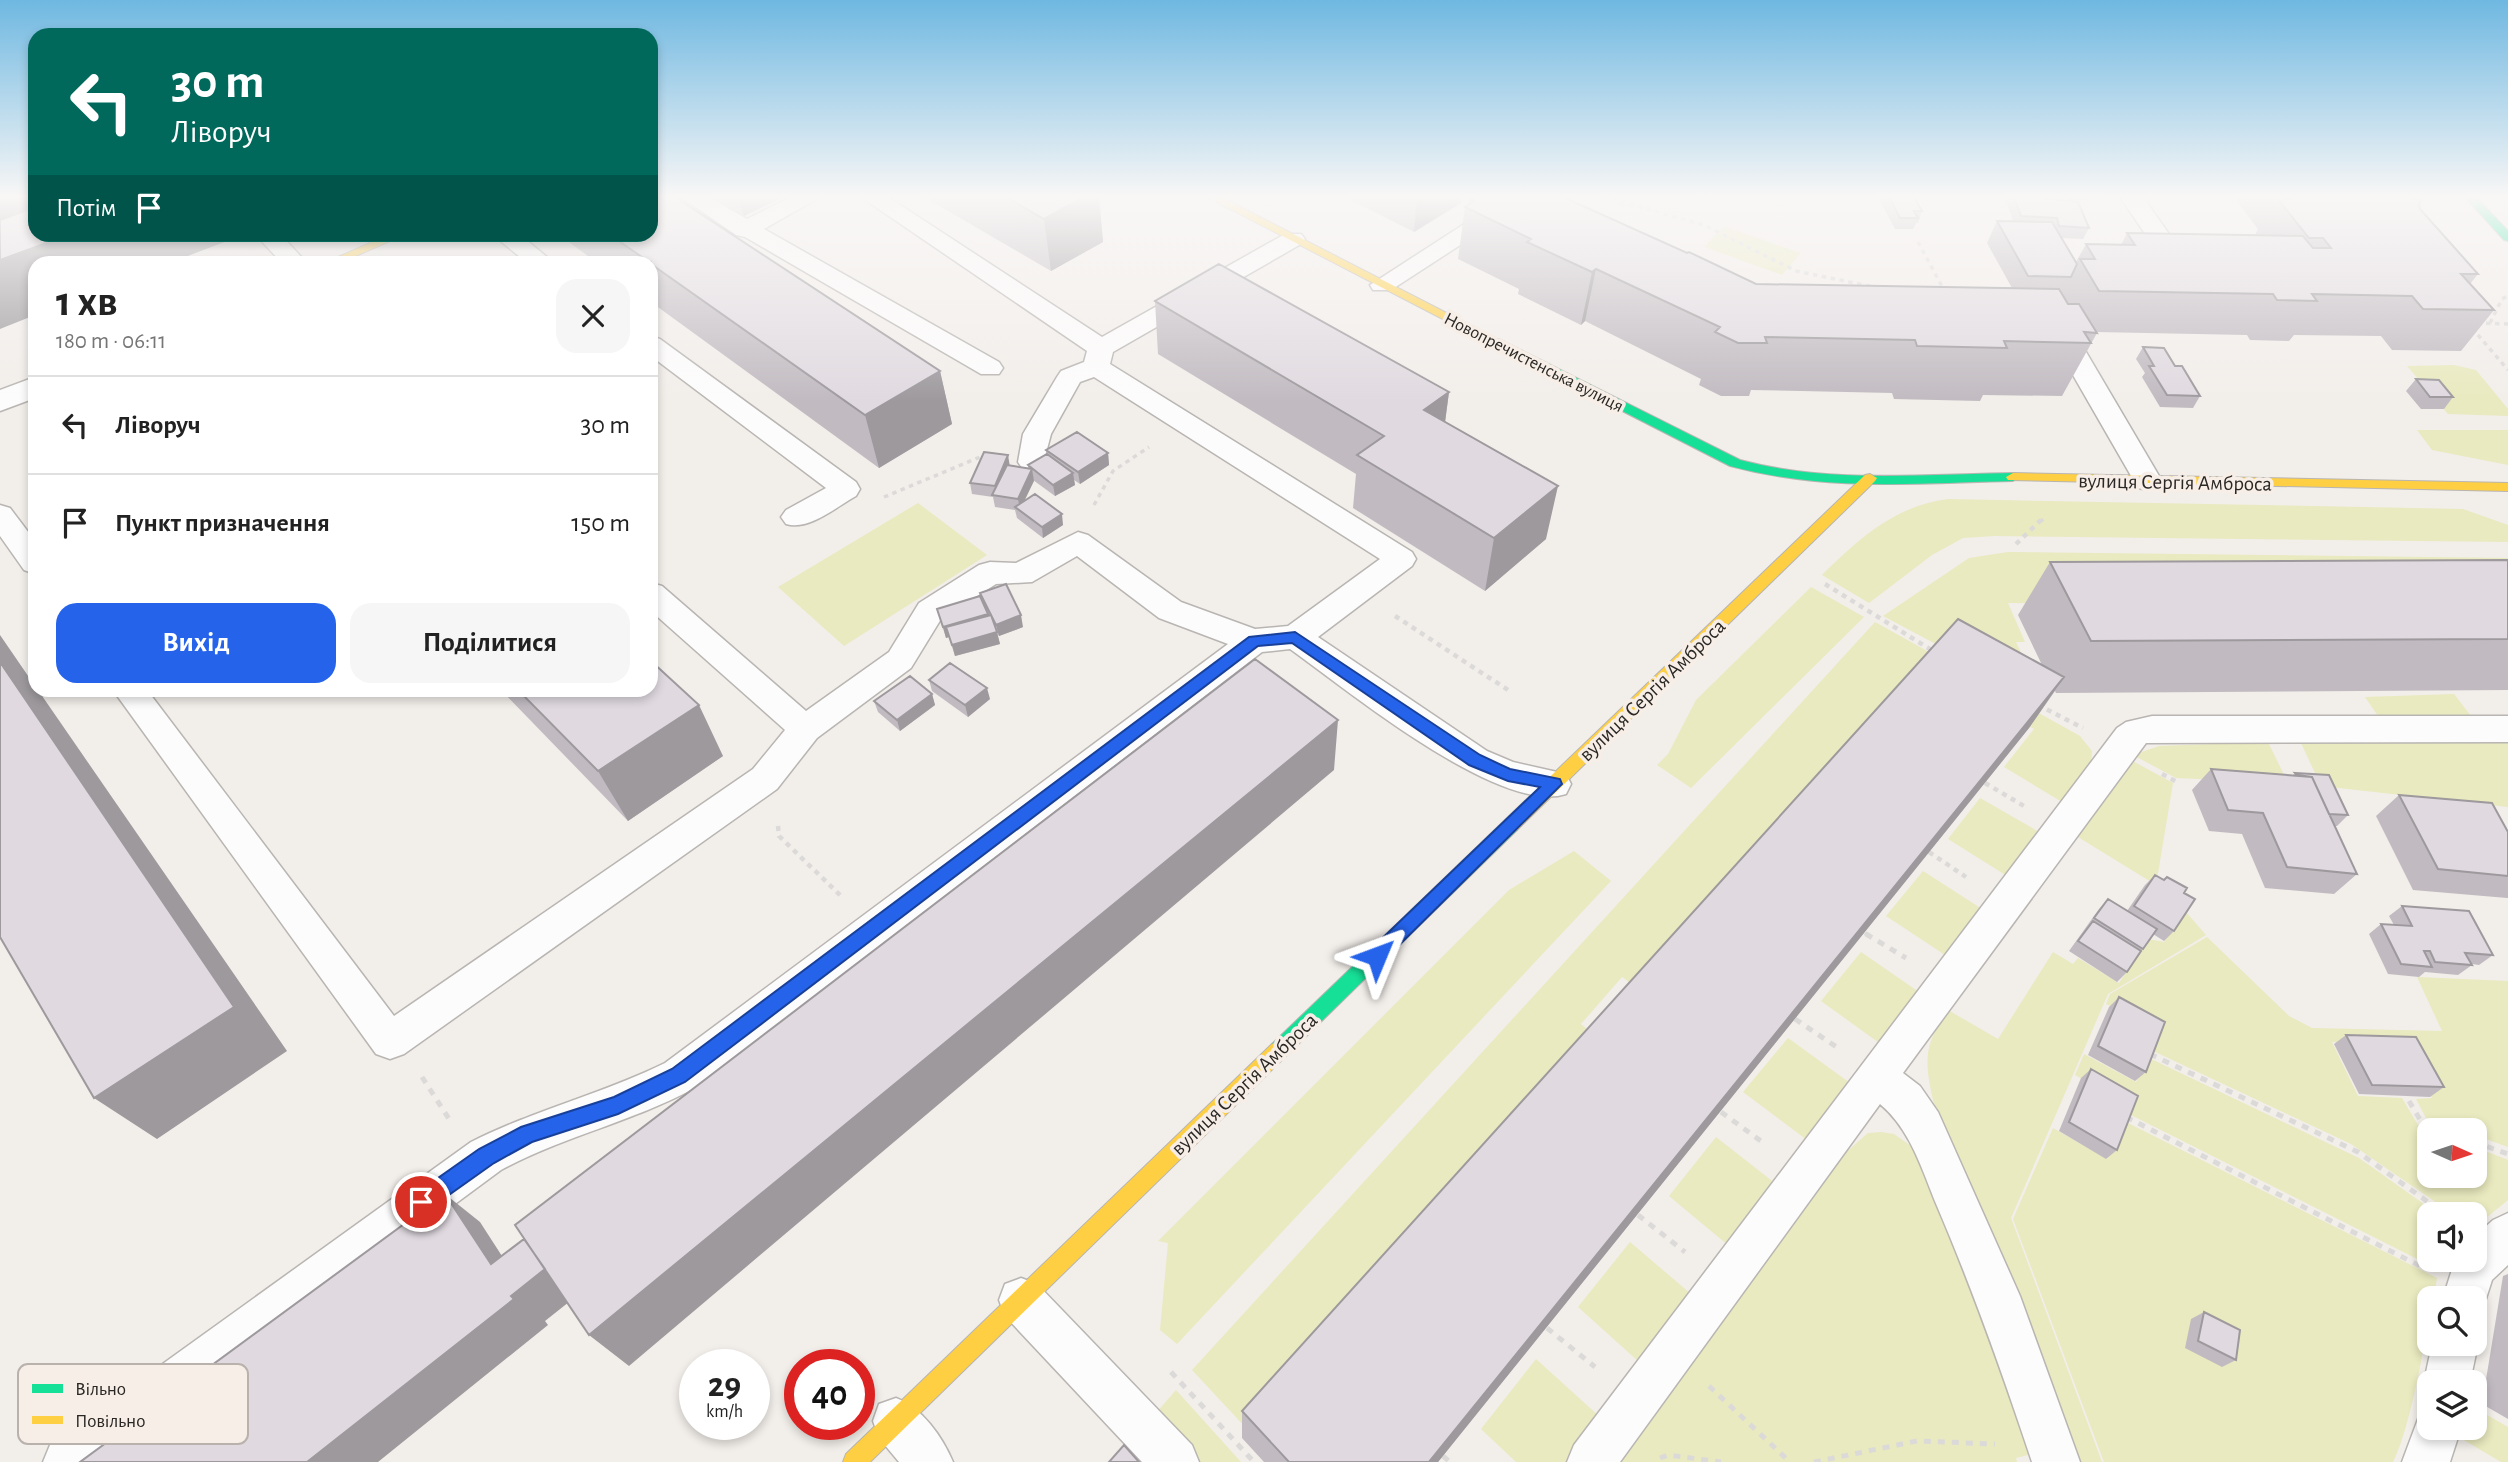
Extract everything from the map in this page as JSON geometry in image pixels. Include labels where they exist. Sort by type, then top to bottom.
[{"type":"street","name":"Новопречистенська вулиця","points":[[1344,265],[1735,463],[1789,477],[1870,478]]},
{"type":"street","points":[[0,401],[28,390]]},
{"type":"street","name":"вулиця Сергія Амброса","points":[[854,1462],[1870,478],[1961,477],[2508,487]]},
{"type":"lane","points":[[807,265],[990,368]]},
{"type":"lane","points":[[134,697],[390,1041],[765,779],[806,729],[900,660],[930,611],[990,573],[1021,574],[1078,542],[1170,610],[1254,641],[1295,637],[1401,559],[1188,422],[968,265]]},
{"type":"lane","points":[[1032,462],[1037,434],[1070,377],[1250,265]]},
{"type":"lane","points":[[1382,285],[1416,265]]},
{"type":"lane","points":[[2033,313],[2057,323],[2063,331],[2148,481]]},
{"type":"lane","points":[[658,349],[846,489],[796,517]]},
{"type":"lane","points":[[0,515],[28,553]]},
{"type":"lane","points":[[658,600],[806,729]]},
{"type":"lane","points":[[1295,637],[1475,760],[1508,775],[1554,784]]},
{"type":"lane","points":[[201,1364],[477,1163],[528,1134],[618,1105],[669,1081],[1254,641]]},
{"type":"lane","points":[[1591,1462],[2120,748],[2138,731],[2508,729]]},
{"type":"lane","points":[[1877,1076],[1906,1100],[1924,1126],[1998,1296],[2056,1462]]},
{"type":"lane","points":[[2468,1286],[2474,1267],[2508,1235]]},
{"type":"lane","points":[[1021,1300],[1175,1462]]},
{"type":"lane","points":[[896,1421],[929,1462]]},
{"type":"lane","points":[[2426,1462],[2434,1440]]},
{"type":"lane","points":[[67,1462],[92,1444]]},
{"type":"path","points":[[1784,265],[1796,271],[1875,288]]},
{"type":"path","points":[[1931,265],[1949,299]]},
{"type":"path","points":[[2490,323],[2502,299],[2508,296]]},
{"type":"path","points":[[2508,324],[2468,323],[2508,369]]},
{"type":"path","points":[[1078,542],[1113,471],[1188,422]]},
{"type":"path","points":[[846,489],[861,489],[875,501],[1037,434]]},
{"type":"path","points":[[1818,580],[1863,606],[1898,633],[1940,654]]},
{"type":"path","points":[[1361,590],[1374,603],[1508,690]]},
{"type":"path","points":[[2043,708],[2047,699]]},
{"type":"path","points":[[2031,702],[2120,748]]},
{"type":"path","points":[[772,769],[779,836],[874,928]]},
{"type":"path","points":[[390,1041],[403,1047],[477,1163]]},
{"type":"path","points":[[2150,1054],[2358,1152],[2428,1202]]},
{"type":"path","points":[[2409,1101],[2419,1118]]},
{"type":"path","points":[[2126,1117],[2451,1286]]},
{"type":"path","points":[[2487,1147],[2508,1154]]},
{"type":"path","points":[[1637,1215],[1663,1235]]},
{"type":"path","points":[[1546,1328],[1571,1349]]},
{"type":"path","points":[[1672,1352],[1790,1462]]},
{"type":"path","points":[[1171,1372],[1254,1462]]},
{"type":"path","points":[[1814,1462],[1917,1441],[1995,1444],[2008,1448]]},
{"type":"path","points":[[1649,1462],[1668,1455],[1721,1462]]},
{"type":"path","points":[[1443,1456],[1450,1462]]},
{"type":"green space","points":[[1755,265],[1790,265],[1782,275]]},
{"type":"green space","points":[[2454,365],[2476,370],[2508,409],[2508,416],[2448,414],[2407,366]]},
{"type":"green space","points":[[2417,430],[2508,430],[2508,465],[2432,450]]},
{"type":"green space","points":[[1948,499],[2463,509],[2508,525],[2508,542],[1995,536],[1963,538],[1932,555],[1869,603],[1822,575],[1879,526],[1911,509]]},
{"type":"green space","points":[[918,503],[987,555],[844,646],[778,587]]},
{"type":"green space","points":[[2008,552],[2508,558],[2508,609],[2008,603],[2025,642],[2016,642],[2034,681],[2030,694],[1883,616],[1969,558]]},
{"type":"green space","points":[[1811,587],[1864,617],[1691,788],[1657,765],[1668,754],[1696,700]]},
{"type":"green space","points":[[1875,622],[2080,736],[2092,751],[2091,763],[2062,802],[2004,767],[2034,729],[1925,670],[1636,987],[1622,977],[1581,1024],[1594,1035],[1247,1429],[1192,1370]]},
{"type":"green space","points":[[2454,694],[2471,716],[2380,719],[2365,697]]},
{"type":"green space","points":[[2268,742],[2288,783],[2176,778],[2133,755],[2159,746]]},
{"type":"green space","points":[[2508,742],[2508,807],[2321,786],[2301,743]]},
{"type":"green space","points":[[2129,759],[2173,783],[2156,885],[2078,837]]},
{"type":"green space","points":[[1980,798],[2039,832],[2007,876],[1948,839]]},
{"type":"green space","points":[[1574,851],[1611,881],[1177,1344],[1160,1330],[1168,1243],[1158,1241],[1509,890]]},
{"type":"green space","points":[[1923,871],[1982,909],[1948,957],[1886,916]]},
{"type":"green space","points":[[2185,911],[2206,935],[2108,994],[2011,1218],[2102,1462],[2063,1462],[1933,1100],[1927,1063],[1930,1043],[1948,1010],[1998,1039],[2053,952],[2073,964],[2078,958],[2119,983],[2148,939],[2164,942]]},
{"type":"green space","points":[[2207,937],[2289,1016],[2312,1028],[2442,1031],[2417,977],[2508,981],[2508,1147],[2487,1139],[2487,1118],[2426,1118],[2416,1099],[2432,1098],[2403,1044],[2332,1042],[2358,1096],[2402,1098],[2417,1123],[2417,1188],[2487,1188],[2487,1152],[2508,1160],[2508,1200],[2487,1217],[2487,1202],[2436,1202],[2351,1144],[2151,1050],[2158,1029],[2106,1004],[2110,994]]},
{"type":"green space","points":[[1861,952],[1919,992],[1882,1045],[1821,1001]]},
{"type":"green space","points":[[1788,1038],[1850,1083],[1807,1140],[1743,1092]]},
{"type":"green space","points":[[2084,1054],[2136,1082],[2147,1057],[2359,1158],[2421,1202],[2417,1202],[2417,1259],[2127,1113],[2130,1105],[2075,1075]]},
{"type":"green space","points":[[2124,1121],[2417,1268],[2417,1272],[2425,1272],[2437,1278],[2436,1286],[2417,1286],[2417,1356],[2422,1356],[2405,1429],[2393,1462],[2104,1462],[2013,1219],[2053,1128],[2107,1159]]},
{"type":"green space","points":[[1868,1133],[1894,1134],[1918,1151],[2036,1453],[2016,1458],[2017,1462],[1611,1462],[1844,1154]]},
{"type":"green space","points":[[1716,1137],[1776,1184],[1729,1246],[1669,1196]]},
{"type":"green space","points":[[1630,1242],[1691,1294],[1639,1362],[1578,1307]]},
{"type":"green space","points":[[1536,1359],[1600,1417],[1568,1462],[1516,1462],[1481,1429]]},
{"type":"green space","points":[[1176,1390],[1241,1462],[1199,1462],[1155,1414]]},
{"type":"green space","points":[[2487,1415],[2508,1427],[2508,1462],[2501,1462],[2464,1440],[2487,1440]]},
{"type":"building","points":[[658,265],[779,265],[940,371],[865,415],[658,269]]},
{"type":"building","points":[[1221,265],[1449,392],[1424,410],[1558,486],[1494,538],[1357,455],[1384,436],[1155,301]]},
{"type":"building","points":[[1577,265],[1717,265],[1756,284],[2059,289],[2068,304],[2079,304],[2097,333],[2084,332],[2091,343],[2004,341],[2007,348],[1917,346],[1915,340],[1765,337],[1767,343],[1738,343],[1715,332],[1720,327],[1596,269],[1592,272]]},
{"type":"building","points":[[2022,265],[2076,265],[2071,277],[2028,276]]},
{"type":"building","points":[[2084,265],[2470,265],[2478,274],[2461,274],[2494,310],[2423,309],[2412,296],[2312,294],[2317,301],[2277,300],[2273,294],[2099,291]]},
{"type":"building","points":[[2143,347],[2164,348],[2175,366],[2182,366],[2200,396],[2167,395],[2149,366],[2154,366]]},
{"type":"building","points":[[2416,379],[2439,380],[2453,397],[2430,397]]},
{"type":"building","points":[[1077,432],[1108,453],[1078,472],[1046,450]]},
{"type":"building","points":[[984,452],[1008,455],[995,486],[970,483]]},
{"type":"building","points":[[1047,454],[1073,473],[1053,485],[1028,465]]},
{"type":"building","points":[[1007,465],[1032,469],[1018,499],[992,495]]},
{"type":"building","points":[[1035,494],[1062,514],[1042,527],[1015,507]]},
{"type":"building","points":[[2508,560],[2508,639],[2091,641],[2050,562]]},
{"type":"building","points":[[1006,584],[1021,615],[996,625],[980,593]]},
{"type":"building","points":[[980,596],[988,614],[943,627],[937,609]]},
{"type":"building","points":[[991,615],[997,632],[952,645],[946,627]]},
{"type":"building","points":[[1958,619],[2064,677],[1429,1462],[1289,1462],[1242,1411]]},
{"type":"building","points":[[1255,659],[1338,720],[589,1335],[515,1225]]},
{"type":"building","points":[[0,662],[234,1007],[94,1098],[0,937]]},
{"type":"building","points":[[950,663],[987,688],[965,705],[929,680]]},
{"type":"building","points":[[658,667],[699,705],[598,771],[525,697],[658,697]]},
{"type":"building","points":[[910,676],[932,694],[897,720],[874,701]]},
{"type":"building","points":[[2211,769],[2312,777],[2357,874],[2287,867],[2263,813],[2228,810]]},
{"type":"building","points":[[2295,773],[2329,775],[2348,815],[2329,814],[2312,777]]},
{"type":"building","points":[[2399,795],[2492,803],[2508,832],[2508,876],[2438,869]]},
{"type":"building","points":[[2155,875],[2164,880],[2167,877],[2187,888],[2184,893],[2195,899],[2174,931],[2134,906]]},
{"type":"building","points":[[2108,899],[2157,929],[2143,949],[2094,918]]},
{"type":"building","points":[[2402,906],[2469,911],[2493,955],[2465,953],[2472,965],[2435,962],[2430,951],[2424,951],[2432,967],[2401,964],[2381,924],[2412,926]]},
{"type":"building","points":[[2093,921],[2141,951],[2127,972],[2078,941]]},
{"type":"building","points":[[2119,997],[2165,1022],[2146,1072],[2098,1046]]},
{"type":"building","points":[[2346,1035],[2416,1037],[2444,1087],[2372,1085]]},
{"type":"building","points":[[2091,1069],[2138,1096],[2117,1150],[2069,1122]]},
{"type":"building","points":[[445,1194],[491,1264],[524,1239],[545,1269],[511,1296],[514,1299],[307,1462],[80,1462],[105,1444],[248,1444],[248,1364],[213,1364]]},
{"type":"building","points":[[2204,1312],[2240,1330],[2236,1360],[2198,1341]]},
{"type":"building","points":[[1124,1445],[1139,1462],[1109,1462]]},
{"type":"traffic: fast","points":[[1499,343],[1735,463],[1769,472],[1873,481],[2013,477]]},
{"type":"traffic: fast","points":[[1279,1050],[1511,825]]},
{"type":"traffic: slow","points":[[1346,265],[1499,343]]},
{"type":"traffic: slow","points":[[2013,477],[2508,487]]},
{"type":"traffic: slow","points":[[1511,825],[1870,478]]},
{"type":"traffic: slow","points":[[854,1462],[1279,1050]]},
{"type":"route","points":[[421,1202],[486,1156],[528,1134],[639,1097],[679,1076],[1254,641],[1295,637],[1485,766],[1508,775],[1554,784],[1377,956]]}]
